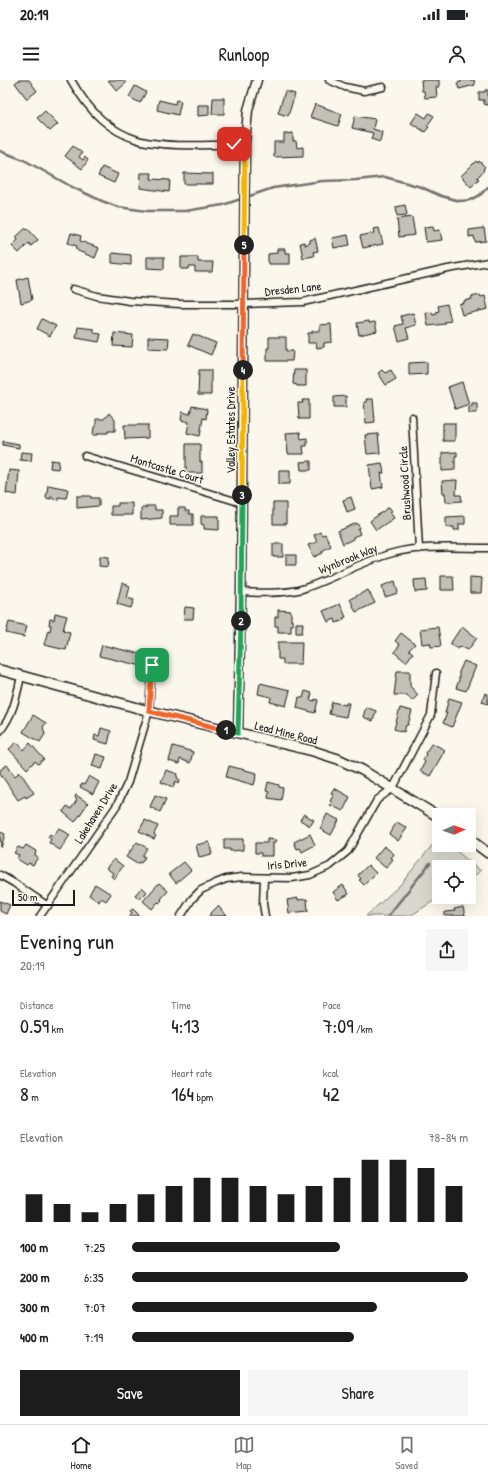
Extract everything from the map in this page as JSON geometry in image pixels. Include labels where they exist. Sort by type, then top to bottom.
[{"type":"main road","name":"Lead Mine Road","points":[[0,670],[149,711],[313,751],[362,770],[432,813]]},
{"type":"main road","points":[[476,844],[488,853]]},
{"type":"street","points":[[71,80],[87,104],[101,118],[117,130],[139,140],[174,144],[245,144]]},
{"type":"street","name":"Valley Estates Drive","points":[[238,733],[241,592],[245,144],[248,110],[257,80]]},
{"type":"street","points":[[329,80],[345,87],[364,91],[383,87]]},
{"type":"street","name":"Dresden Lane","points":[[73,289],[97,296],[130,301],[180,304],[303,302],[448,269],[488,262]]},
{"type":"street","name":"Brushwood Circle","points":[[412,416],[419,549]]},
{"type":"street","name":"Montcastle Court","points":[[85,456],[242,503]]},
{"type":"street","name":"Wynbrook Way","points":[[241,592],[265,594],[304,589],[366,561],[394,552],[419,549],[488,548]]},
{"type":"street","name":"Lakehaven Drive","points":[[40,916],[124,793],[129,781],[149,711],[152,665]]},
{"type":"street","points":[[393,788],[431,715],[436,673]]},
{"type":"street","points":[[0,731],[7,722],[22,676]]},
{"type":"street","name":"Iris Drive","points":[[181,916],[192,899],[201,890],[226,879],[242,877],[292,878],[310,875],[330,866],[348,851],[377,800],[393,788]]},
{"type":"street","points":[[0,875],[48,906]]},
{"type":"street","points":[[264,878],[263,904],[265,916]]},
{"type":"shaded area","points":[[432,845],[432,852],[458,852],[467,860],[432,860],[432,902],[410,916],[366,916],[400,885]]},
{"type":"shaded area","points":[[476,867],[481,871],[476,874]]},
{"type":"building","points":[[19,80],[29,80],[37,91],[27,99],[15,83]]},
{"type":"building","points":[[108,80],[123,80],[126,83],[117,91]]},
{"type":"building","points":[[421,80],[439,80],[439,87],[436,87],[437,97],[425,98],[424,91],[422,91]]},
{"type":"building","points":[[461,80],[474,80],[475,85],[459,89],[457,83],[461,82]]},
{"type":"building","points":[[135,86],[146,92],[140,103],[129,97]]},
{"type":"building","points":[[485,90],[488,90],[488,105],[484,104],[484,100],[479,100],[479,92],[485,92]]},
{"type":"building","points":[[285,91],[295,94],[288,116],[278,113]]},
{"type":"building","points":[[213,98],[224,98],[224,114],[212,114]]},
{"type":"building","points":[[159,100],[175,104],[176,100],[181,101],[178,115],[157,110]]},
{"type":"building","points":[[315,104],[342,114],[338,126],[310,117]]},
{"type":"building","points":[[198,105],[209,105],[209,115],[198,116]]},
{"type":"building","points":[[45,111],[58,124],[50,131],[37,118]]},
{"type":"building","points":[[418,113],[426,118],[429,113],[434,116],[425,132],[411,123]]},
{"type":"building","points":[[355,116],[375,119],[373,129],[382,132],[380,142],[371,139],[373,133],[352,128]]},
{"type":"building","points":[[293,133],[293,141],[296,141],[297,148],[303,147],[303,156],[274,157],[274,142],[284,142],[284,134]]},
{"type":"building","points":[[73,146],[82,153],[79,157],[83,160],[85,157],[88,160],[82,169],[65,156]]},
{"type":"building","points":[[476,161],[478,163],[479,161],[485,167],[477,178],[479,179],[471,187],[461,176]]},
{"type":"building","points":[[102,167],[118,174],[114,183],[98,176]]},
{"type":"building","points":[[141,173],[152,173],[151,179],[170,180],[169,192],[140,188]]},
{"type":"building","points":[[184,173],[213,174],[213,184],[184,184]]},
{"type":"building","points":[[405,205],[407,215],[397,216],[396,207]]},
{"type":"building","points":[[412,217],[415,235],[399,237],[397,219]]},
{"type":"building","points":[[433,226],[434,231],[440,230],[442,240],[426,242],[424,227]]},
{"type":"building","points":[[26,228],[38,240],[31,246],[29,243],[19,253],[12,246],[18,240],[16,237]]},
{"type":"building","points":[[379,228],[383,244],[363,248],[360,236],[374,233],[373,229]]},
{"type":"building","points":[[484,228],[486,241],[475,242],[474,236],[469,237],[469,230]]},
{"type":"building","points":[[71,233],[81,236],[80,241],[99,248],[95,258],[78,251],[76,249],[77,246],[68,243]]},
{"type":"building","points":[[348,235],[350,245],[334,248],[332,238]]},
{"type":"building","points":[[315,238],[318,251],[313,252],[314,256],[303,258],[300,243],[304,242],[305,245],[310,243],[310,240]]},
{"type":"building","points":[[277,249],[285,249],[285,253],[290,253],[290,264],[268,264],[268,254],[277,253]]},
{"type":"building","points":[[112,253],[131,255],[131,265],[112,263]]},
{"type":"building","points":[[147,257],[164,257],[164,269],[147,268]]},
{"type":"building","points":[[181,257],[198,257],[198,262],[213,262],[212,272],[195,272],[195,267],[181,269]]},
{"type":"building","points":[[28,277],[32,300],[21,303],[17,280]]},
{"type":"building","points":[[480,295],[481,297],[485,296],[488,309],[462,315],[459,304],[472,299],[471,297]]},
{"type":"building","points":[[447,304],[451,321],[445,322],[445,324],[428,326],[426,313],[432,312],[433,315],[437,314],[436,312],[439,311],[438,306]]},
{"type":"building","points":[[413,313],[416,325],[406,328],[409,338],[399,341],[395,326],[403,324],[401,316]]},
{"type":"building","points":[[42,319],[56,326],[50,336],[37,329]]},
{"type":"building","points":[[369,321],[369,323],[375,322],[377,331],[359,335],[357,323]]},
{"type":"building","points":[[331,324],[332,342],[324,343],[324,347],[317,348],[316,343],[308,343],[308,333],[312,333],[312,331],[320,331],[320,325]]},
{"type":"building","points":[[78,327],[94,329],[94,333],[101,334],[99,342],[76,338]]},
{"type":"building","points":[[114,333],[133,335],[132,347],[113,346]]},
{"type":"building","points":[[193,334],[216,343],[211,355],[188,345]]},
{"type":"building","points":[[148,337],[169,338],[168,349],[148,348]]},
{"type":"building","points":[[269,337],[286,337],[286,351],[293,351],[292,361],[267,361]]},
{"type":"building","points":[[427,362],[427,374],[409,375],[409,363]]},
{"type":"building","points":[[199,370],[211,370],[211,395],[198,395]]},
{"type":"building","points":[[294,370],[306,370],[306,386],[297,386],[293,384]]},
{"type":"building","points":[[382,370],[385,373],[391,370],[396,379],[386,385],[378,373]]},
{"type":"building","points":[[462,382],[469,404],[455,409],[448,387]]},
{"type":"building","points":[[346,396],[346,407],[334,407],[334,397]]},
{"type":"building","points":[[366,399],[373,399],[375,422],[366,423],[364,402],[367,402]]},
{"type":"building","points":[[302,400],[309,400],[309,419],[299,419],[298,403],[303,403]]},
{"type":"building","points":[[472,403],[477,403],[477,413],[469,413],[469,406],[472,406]]},
{"type":"building","points":[[192,406],[207,409],[206,419],[203,418],[200,436],[187,433],[189,422],[181,420],[182,412],[190,414]]},
{"type":"building","points":[[109,413],[115,420],[115,431],[108,431],[108,433],[98,433],[98,435],[93,435],[94,427],[96,427],[96,419],[104,419]]},
{"type":"building","points":[[443,423],[455,423],[455,441],[443,441]]},
{"type":"building","points":[[124,425],[148,425],[148,438],[125,439]]},
{"type":"building","points":[[300,432],[301,439],[307,438],[307,446],[303,446],[304,454],[288,454],[286,433]]},
{"type":"building","points":[[378,434],[380,453],[367,454],[365,435]]},
{"type":"building","points":[[3,441],[19,444],[19,448],[3,445]]},
{"type":"building","points":[[186,444],[200,444],[200,462],[202,462],[202,473],[186,473]]},
{"type":"building","points":[[21,452],[32,453],[31,461],[20,460]]},
{"type":"building","points":[[457,452],[457,456],[455,456],[455,470],[442,471],[442,453]]},
{"type":"building","points":[[51,460],[59,461],[58,469],[50,468]]},
{"type":"building","points":[[311,461],[311,470],[301,470],[300,462]]},
{"type":"building","points":[[382,463],[384,473],[381,473],[383,487],[372,489],[369,465]]},
{"type":"building","points":[[9,470],[19,471],[17,495],[6,493]]},
{"type":"building","points":[[279,470],[290,470],[290,484],[279,484]]},
{"type":"building","points":[[457,480],[456,495],[461,495],[462,501],[446,502],[445,493],[443,493],[442,481]]},
{"type":"building","points":[[48,485],[68,489],[66,498],[58,497],[58,500],[53,499],[51,496],[51,499],[46,498]]},
{"type":"building","points":[[77,496],[91,496],[91,498],[99,498],[99,506],[77,508]]},
{"type":"building","points":[[351,497],[355,509],[347,512],[343,500]]},
{"type":"building","points":[[118,503],[132,503],[132,515],[111,515],[111,506],[118,506]]},
{"type":"building","points":[[273,503],[286,503],[286,524],[273,524]]},
{"type":"building","points":[[146,506],[155,506],[155,510],[162,510],[162,518],[141,520],[141,508],[146,508]]},
{"type":"building","points":[[389,507],[394,518],[376,530],[370,521]]},
{"type":"building","points":[[178,508],[185,508],[185,511],[189,511],[189,514],[193,514],[193,525],[170,525],[170,516],[178,516]]},
{"type":"building","points":[[201,516],[219,516],[219,530],[204,529],[204,525],[201,524]]},
{"type":"building","points":[[465,516],[465,524],[459,524],[459,530],[454,530],[454,527],[446,527],[446,517]]},
{"type":"building","points":[[357,523],[360,528],[358,529],[360,534],[343,544],[338,531]]},
{"type":"building","points":[[320,532],[322,535],[325,534],[331,546],[322,551],[323,553],[314,557],[308,545],[317,542],[314,535]]},
{"type":"building","points":[[273,544],[283,544],[283,557],[273,557]]},
{"type":"building","points":[[286,555],[296,555],[296,565],[286,565]]},
{"type":"building","points":[[100,556],[109,557],[108,567],[99,566]]},
{"type":"building","points":[[441,576],[453,576],[454,590],[441,590]]},
{"type":"building","points":[[470,577],[482,578],[481,593],[470,593]]},
{"type":"building","points":[[426,579],[427,591],[415,592],[414,580]]},
{"type":"building","points":[[395,581],[398,593],[385,597],[382,586]]},
{"type":"building","points":[[122,583],[130,586],[127,598],[134,600],[131,608],[117,604]]},
{"type":"building","points":[[368,590],[375,603],[356,612],[350,599]]},
{"type":"building","points":[[340,604],[346,617],[343,618],[344,620],[336,623],[335,619],[328,622],[323,611]]},
{"type":"building","points":[[185,607],[194,608],[193,619],[184,619]]},
{"type":"building","points":[[278,610],[291,611],[291,621],[293,621],[293,625],[291,625],[291,632],[278,632],[278,626],[275,626],[275,617],[278,617]]},
{"type":"building","points":[[55,613],[67,616],[63,630],[70,632],[66,650],[44,645],[48,630],[50,631],[50,619],[54,620]]},
{"type":"building","points":[[9,622],[27,626],[24,637],[6,633]]},
{"type":"building","points":[[296,623],[303,623],[302,633],[296,633]]},
{"type":"building","points":[[462,626],[477,638],[468,650],[460,646],[458,649],[450,644]]},
{"type":"building","points":[[438,627],[441,646],[431,647],[430,643],[422,644],[420,629]]},
{"type":"building","points":[[401,633],[415,644],[409,650],[413,653],[406,662],[394,652],[400,645],[395,641]]},
{"type":"building","points":[[278,642],[302,642],[301,664],[283,664],[283,659],[278,659]]},
{"type":"building","points":[[102,645],[145,655],[142,666],[99,656]]},
{"type":"building","points":[[464,661],[476,666],[466,691],[456,688],[459,680],[459,672]]},
{"type":"building","points":[[397,671],[410,671],[410,686],[418,695],[412,701],[407,695],[394,695]]},
{"type":"building","points":[[260,683],[290,690],[286,706],[270,702],[271,697],[258,694]]},
{"type":"building","points":[[305,691],[312,693],[310,700],[318,700],[315,713],[297,708],[299,697],[303,698]]},
{"type":"building","points":[[485,693],[488,694],[488,704],[482,702]]},
{"type":"building","points":[[449,698],[462,702],[452,727],[443,723],[447,713],[445,713]]},
{"type":"building","points":[[332,702],[346,705],[346,703],[349,703],[346,717],[329,714]]},
{"type":"building","points":[[366,707],[376,711],[373,721],[363,717]]},
{"type":"building","points":[[400,708],[412,711],[408,725],[406,725],[404,732],[394,729]]},
{"type":"building","points":[[33,715],[46,723],[43,727],[45,734],[40,742],[23,732]]},
{"type":"building","points":[[101,728],[111,731],[108,744],[94,740],[95,735],[99,736]]},
{"type":"building","points":[[17,742],[24,750],[30,743],[44,759],[38,764],[35,761],[27,769],[9,749]]},
{"type":"building","points":[[432,743],[445,750],[430,776],[420,771],[425,762],[423,760],[426,754],[425,753]]},
{"type":"building","points":[[173,746],[193,752],[190,763],[180,759],[179,764],[169,761]]},
{"type":"building","points":[[96,754],[106,757],[102,769],[92,766]]},
{"type":"building","points":[[7,765],[15,776],[20,772],[34,793],[26,798],[25,796],[18,800],[0,773],[0,770]]},
{"type":"building","points":[[229,766],[257,773],[254,785],[226,777]]},
{"type":"building","points":[[166,770],[178,774],[177,778],[180,780],[179,783],[176,781],[173,787],[161,782]]},
{"type":"building","points":[[89,776],[99,782],[93,794],[80,787],[82,784],[84,785]]},
{"type":"building","points":[[268,782],[279,785],[279,787],[283,788],[281,800],[268,798],[269,792],[266,791]]},
{"type":"building","points":[[334,788],[350,797],[343,811],[330,805],[332,802],[330,801],[334,794],[331,793]]},
{"type":"building","points":[[76,795],[88,803],[75,822],[63,812],[67,806],[71,809],[77,800],[75,798]]},
{"type":"building","points":[[155,795],[166,799],[160,812],[150,807]]},
{"type":"building","points":[[304,814],[314,820],[310,826],[300,820]]},
{"type":"building","points":[[327,814],[339,820],[331,835],[320,829]]},
{"type":"building","points":[[145,820],[158,826],[154,834],[156,836],[154,839],[139,831]]},
{"type":"building","points":[[397,822],[407,828],[398,841],[389,834]]},
{"type":"building","points":[[59,828],[70,835],[60,850],[49,843],[51,839],[48,837],[50,834],[53,836]]},
{"type":"building","points":[[1,832],[5,834],[1,848],[0,834]]},
{"type":"building","points":[[310,834],[315,845],[302,852],[300,848],[297,849],[294,842]]},
{"type":"building","points":[[224,839],[243,839],[243,850],[230,851],[230,849],[224,849]]},
{"type":"building","points":[[267,839],[276,840],[275,843],[273,843],[273,856],[261,856],[261,853],[255,853],[255,843],[267,843]]},
{"type":"building","points":[[137,842],[147,848],[142,856],[145,857],[141,863],[138,862],[137,864],[126,857]]},
{"type":"building","points":[[209,842],[212,854],[199,857],[196,845]]},
{"type":"building","points":[[26,845],[36,851],[35,855],[38,857],[33,865],[29,863],[27,865],[17,859],[19,855],[14,853],[18,847],[23,849]]},
{"type":"building","points":[[384,846],[394,854],[391,858],[393,859],[386,868],[374,858]]},
{"type":"building","points":[[114,859],[123,866],[114,879],[111,876],[113,873],[106,868]]},
{"type":"building","points":[[184,862],[191,870],[176,883],[169,874]]},
{"type":"building","points":[[368,865],[376,873],[364,885],[359,880],[361,879],[358,875]]},
{"type":"building","points":[[159,883],[168,891],[161,899],[162,900],[152,909],[143,901]]},
{"type":"building","points":[[95,884],[111,894],[106,901],[101,898],[99,902],[89,895]]},
{"type":"building","points":[[343,885],[349,894],[338,900],[333,892]]},
{"type":"building","points":[[142,887],[147,892],[140,899],[135,895]]},
{"type":"building","points":[[298,898],[298,900],[307,899],[308,911],[289,913],[287,900]]},
{"type":"building","points":[[0,901],[10,905],[6,914],[0,911]]},
{"type":"building","points":[[218,906],[227,916],[209,915]]},
{"type":"building","points":[[463,907],[465,916],[445,916],[445,912],[455,911],[454,909]]},
{"type":"building","points":[[133,909],[140,916],[129,916],[132,913],[130,911]]},
{"type":"waterway","points":[[0,151],[24,160],[72,187],[102,201],[118,207],[147,211],[185,211],[223,205],[273,188],[322,181],[385,177],[421,187],[441,196],[460,201],[470,200],[480,195],[488,187]]},
{"type":"waterway","points":[[388,916],[430,863]]},
{"type":"route","points":[[152,665],[149,711],[238,733],[240,696],[245,144],[234,144]]}]
